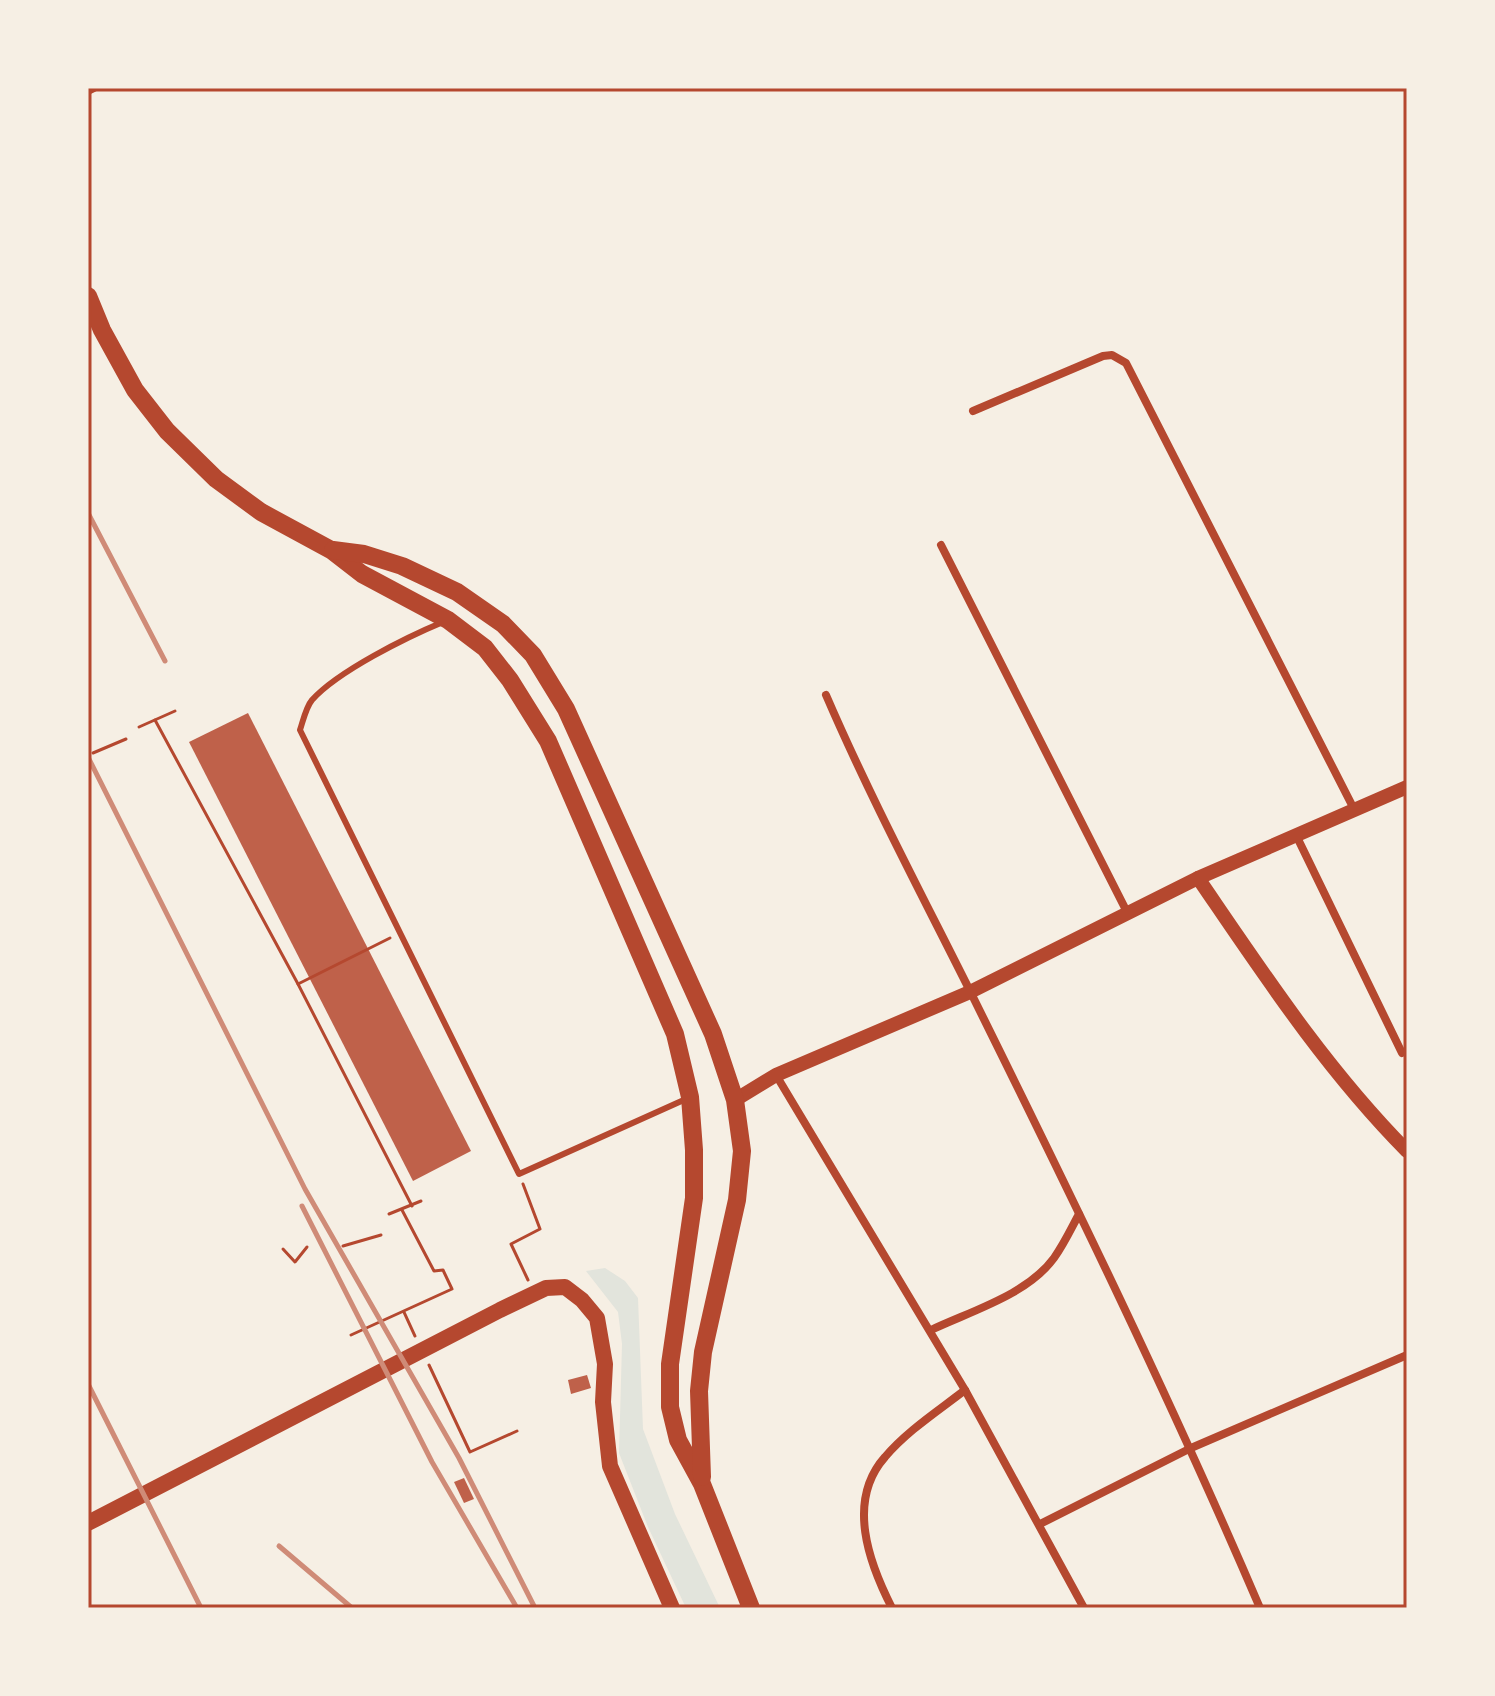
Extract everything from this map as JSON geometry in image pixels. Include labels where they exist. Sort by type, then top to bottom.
[{"type":"main road","points":[[88,296],[102,330],[135,390],[167,431],[216,479],[261,512],[331,550],[362,574],[448,620],[485,648],[510,680],[548,741],[675,1034],[690,1097],[694,1198],[670,1364],[670,1407],[678,1440],[702,1484],[751,1608]]},
{"type":"main road","points":[[331,550],[364,554],[402,566],[457,592],[503,624],[533,655],[566,709],[713,1034],[735,1100],[742,1151],[737,1200],[703,1352],[699,1391],[702,1484]]},
{"type":"main road","points":[[88,1523],[500,1310],[546,1288],[565,1287],[582,1300],[597,1318],[605,1364],[603,1402],[610,1466],[672,1608]]},
{"type":"street","points":[[88,91],[94,88]]},
{"type":"street","points":[[973,411],[1103,356],[1112,355],[1126,363],[1355,811]]},
{"type":"street","points":[[941,545],[1128,914]]},
{"type":"street","points":[[826,695],[864,783],[970,992],[1191,1448],[1260,1608]]},
{"type":"street","points":[[735,1100],[776,1075],[970,992],[1198,878],[1407,787]]},
{"type":"street","points":[[1296,835],[1402,1053]]},
{"type":"street","points":[[1198,878],[1294,1018],[1363,1107],[1407,1151]]},
{"type":"street","points":[[776,1075],[931,1330],[1084,1608]]},
{"type":"street","points":[[931,1330],[1011,1293],[1038,1275],[1054,1259],[1079,1214]]},
{"type":"street","points":[[1040,1524],[1191,1448],[1407,1355]]},
{"type":"street","points":[[892,1608],[867,1548],[863,1516],[869,1485],[882,1460],[901,1440],[965,1390]]},
{"type":"lane","points":[[448,620],[407,637],[345,674],[310,701],[300,730],[519,1174],[690,1097]]},
{"type":"path","points":[[139,727],[175,711]]},
{"type":"path","points":[[155,720],[298,984],[412,1206]]},
{"type":"path","points":[[93,753],[126,739]]},
{"type":"path","points":[[298,984],[400,933]]},
{"type":"path","points":[[519,1174],[540,1229],[511,1244],[534,1294]]},
{"type":"path","points":[[389,1214],[421,1201]]},
{"type":"path","points":[[351,1335],[452,1289],[443,1270],[434,1271],[402,1210]]},
{"type":"path","points":[[343,1246],[381,1235]]},
{"type":"path","points":[[283,1249],[295,1262],[307,1247]]},
{"type":"path","points":[[404,1312],[417,1340]]},
{"type":"path","points":[[424,1355],[470,1452],[517,1431]]},
{"type":"shaded area","points":[[605,1268],[625,1281],[638,1298],[643,1429],[675,1514],[720,1608],[686,1608],[648,1527],[619,1453],[622,1344],[618,1312],[586,1271]]},
{"type":"building","points":[[248,713],[471,1151],[413,1181],[189,742]]},
{"type":"building","points":[[587,1375],[591,1388],[571,1394],[568,1380]]},
{"type":"building","points":[[464,1478],[474,1499],[464,1503],[454,1482]]},
{"type":"railway","points":[[88,513],[165,661]]},
{"type":"railway","points":[[88,757],[305,1189],[459,1458],[535,1608]]},
{"type":"railway","points":[[302,1206],[432,1462],[517,1608]]},
{"type":"railway","points":[[88,1384],[201,1608]]},
{"type":"railway","points":[[279,1546],[352,1608]]}]
